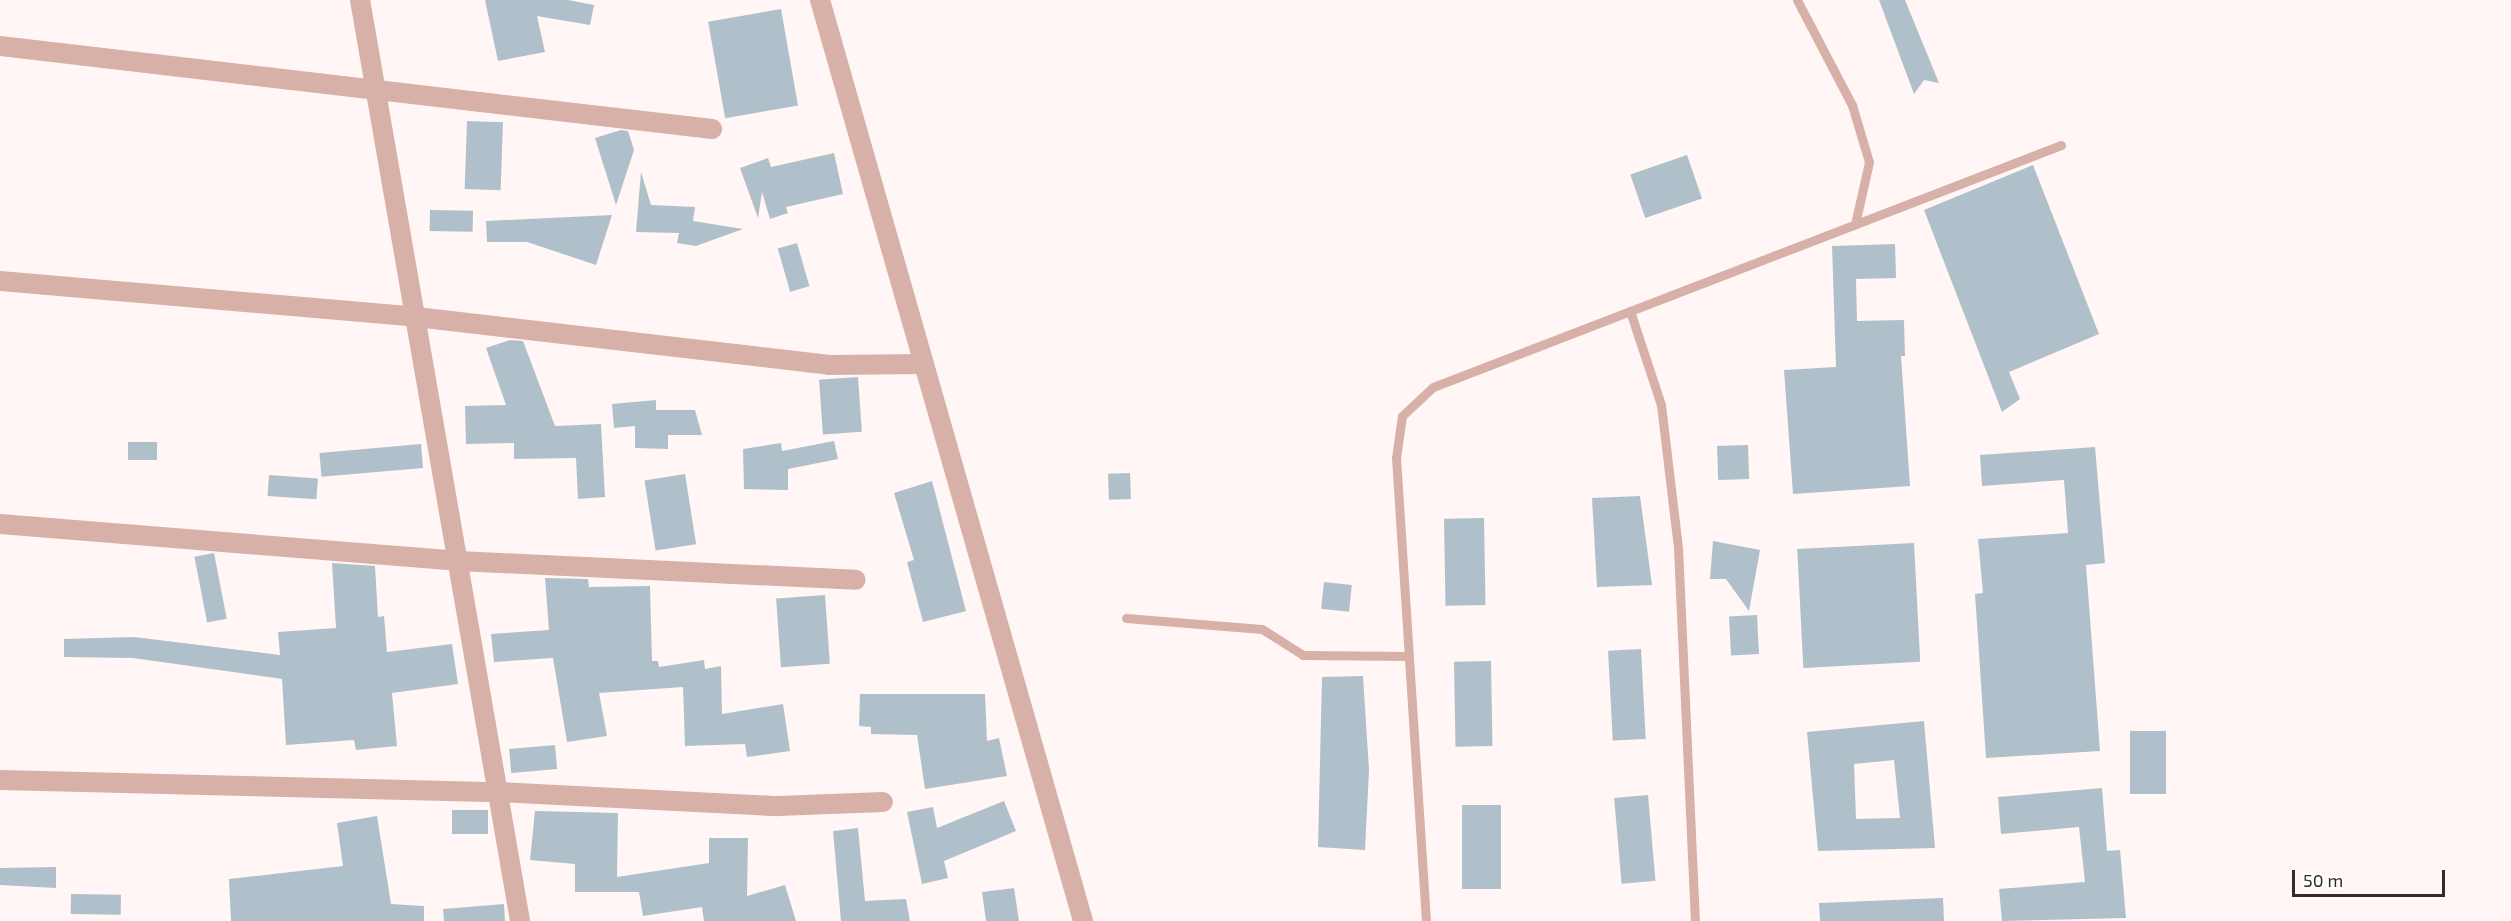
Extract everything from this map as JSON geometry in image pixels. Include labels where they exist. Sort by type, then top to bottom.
[{"type":"street","points":[[360,0],[520,921]]},
{"type":"street","points":[[820,0],[1083,921]]},
{"type":"street","points":[[0,46],[376,86],[712,129]]},
{"type":"street","points":[[0,281],[416,317],[829,365],[924,364]]},
{"type":"street","points":[[0,524],[458,561],[856,580]]},
{"type":"street","points":[[0,780],[498,792],[778,806],[883,802]]},
{"type":"lane","points":[[1797,0],[1852,105],[1869,162],[1855,224]]},
{"type":"lane","points":[[1426,921],[1396,458],[1402,416],[1432,387],[2061,145]]},
{"type":"lane","points":[[1630,311],[1661,405],[1678,548],[1695,921]]},
{"type":"lane","points":[[1126,618],[1262,629],[1303,655],[1409,656]]},
{"type":"building","points":[[485,0],[568,0],[594,5],[590,25],[537,16],[545,52],[498,61]]},
{"type":"building","points":[[1879,0],[1905,0],[1939,83],[1924,80],[1914,94]]},
{"type":"building","points":[[781,9],[798,106],[725,118],[708,22]]},
{"type":"building","points":[[467,121],[503,122],[501,190],[465,189]]},
{"type":"building","points":[[621,130],[628,131],[634,150],[616,205],[595,138]]},
{"type":"building","points":[[834,153],[843,194],[786,207],[788,213],[770,219],[762,192],[758,218],[740,168],[768,158],[771,167]]},
{"type":"building","points":[[1687,155],[1702,198],[1645,218],[1630,175]]},
{"type":"building","points":[[2033,165],[2099,334],[2009,372],[2020,399],[2002,412],[1924,210]]},
{"type":"building","points":[[641,172],[651,205],[695,207],[693,221],[743,229],[696,246],[677,243],[679,233],[636,232]]},
{"type":"building","points":[[430,210],[473,211],[473,232],[430,231]]},
{"type":"building","points":[[612,215],[596,265],[527,242],[487,242],[486,221]]},
{"type":"building","points":[[797,243],[809,286],[790,292],[778,249]]},
{"type":"building","points":[[1895,244],[1896,278],[1856,279],[1857,321],[1904,320],[1905,356],[1901,356],[1910,486],[1793,494],[1784,370],[1836,367],[1832,246]]},
{"type":"building","points":[[510,340],[523,341],[555,426],[601,424],[605,497],[578,499],[576,458],[514,459],[514,443],[466,444],[465,406],[506,405],[486,348]]},
{"type":"building","points":[[858,377],[862,432],[823,435],[819,380]]},
{"type":"building","points":[[656,400],[656,410],[695,410],[702,435],[668,435],[668,449],[635,448],[635,426],[614,428],[612,404]]},
{"type":"building","points":[[834,441],[838,459],[788,469],[788,490],[744,489],[743,449],[781,443],[782,451]]},
{"type":"building","points":[[128,442],[157,442],[157,460],[128,460]]},
{"type":"building","points":[[421,444],[423,468],[321,477],[319,453]]},
{"type":"building","points":[[1748,445],[1749,479],[1718,480],[1717,446]]},
{"type":"building","points":[[2095,447],[2105,563],[2086,565],[2100,751],[1986,758],[1975,594],[1983,593],[1978,539],[2068,533],[2064,480],[1982,486],[1980,455]]},
{"type":"building","points":[[1130,473],[1131,499],[1109,500],[1108,474]]},
{"type":"building","points":[[685,474],[696,544],[656,551],[645,480]]},
{"type":"building","points":[[269,475],[318,478],[316,499],[268,496]]},
{"type":"building","points":[[932,481],[966,611],[923,622],[907,562],[914,560],[894,493]]},
{"type":"building","points":[[1640,496],[1652,585],[1597,587],[1592,498]]},
{"type":"building","points":[[1484,518],[1486,605],[1446,606],[1444,519]]},
{"type":"building","points":[[1713,541],[1760,550],[1749,611],[1726,579],[1710,579]]},
{"type":"building","points":[[1914,543],[1920,662],[1803,668],[1797,549]]},
{"type":"building","points":[[214,553],[227,619],[207,623],[194,557]]},
{"type":"building","points":[[332,563],[375,566],[378,617],[384,616],[387,652],[452,644],[458,684],[392,693],[397,746],[356,750],[354,740],[286,745],[282,679],[133,658],[64,657],[64,639],[134,637],[280,655],[278,632],[336,628]]},
{"type":"building","points":[[545,578],[588,579],[589,587],[650,586],[652,661],[658,661],[659,667],[704,660],[705,669],[721,666],[722,714],[783,704],[790,751],[747,757],[745,744],[685,746],[683,687],[599,693],[607,736],[567,742],[553,658],[494,662],[491,634],[549,630]]},
{"type":"building","points":[[1324,582],[1352,585],[1349,612],[1321,609]]},
{"type":"building","points":[[825,595],[830,664],[781,667],[776,598]]},
{"type":"building","points":[[1757,615],[1759,654],[1731,655],[1729,616]]},
{"type":"building","points":[[1641,649],[1646,739],[1613,741],[1608,651]]},
{"type":"building","points":[[1491,661],[1492,746],[1455,747],[1454,662]]},
{"type":"building","points":[[1363,676],[1369,770],[1365,850],[1318,847],[1322,677]]},
{"type":"building","points":[[860,694],[985,694],[987,741],[999,738],[1007,776],[925,789],[917,735],[871,734],[871,727],[859,726]]},
{"type":"building","points":[[1924,721],[1935,848],[1818,851],[1807,732]],"holes":[[[1894,760],[1900,818],[1856,819],[1854,764]]]},
{"type":"building","points":[[2130,731],[2166,731],[2166,794],[2130,794]]},
{"type":"building","points":[[555,745],[557,769],[511,773],[509,749]]},
{"type":"building","points":[[2102,788],[2107,851],[2120,850],[2126,918],[2002,921],[1999,889],[2085,882],[2079,827],[2001,834],[1998,797]]},
{"type":"building","points":[[1648,795],[1655,881],[1622,884],[1614,798]]},
{"type":"building","points":[[1004,801],[1016,831],[944,861],[948,878],[922,884],[907,812],[933,807],[937,828]]},
{"type":"building","points":[[1462,805],[1501,805],[1501,889],[1462,889]]},
{"type":"building","points":[[452,810],[488,810],[488,834],[452,834]]},
{"type":"building","points":[[535,811],[618,813],[617,877],[709,863],[709,838],[748,838],[747,896],[785,885],[796,921],[704,921],[702,907],[643,916],[639,892],[575,892],[575,864],[530,860]]},
{"type":"building","points":[[377,816],[391,904],[424,906],[424,921],[231,921],[229,879],[343,866],[337,823]]},
{"type":"building","points":[[858,828],[865,901],[906,899],[910,921],[841,921],[833,831]]},
{"type":"building","points":[[56,867],[56,888],[0,885],[0,868]]},
{"type":"building","points":[[1014,888],[1019,921],[986,921],[982,892]]},
{"type":"building","points":[[71,894],[121,895],[121,915],[71,914]]},
{"type":"building","points":[[1943,898],[1944,921],[1820,921],[1819,903]]},
{"type":"building","points":[[504,904],[505,921],[444,921],[443,909]]}]
